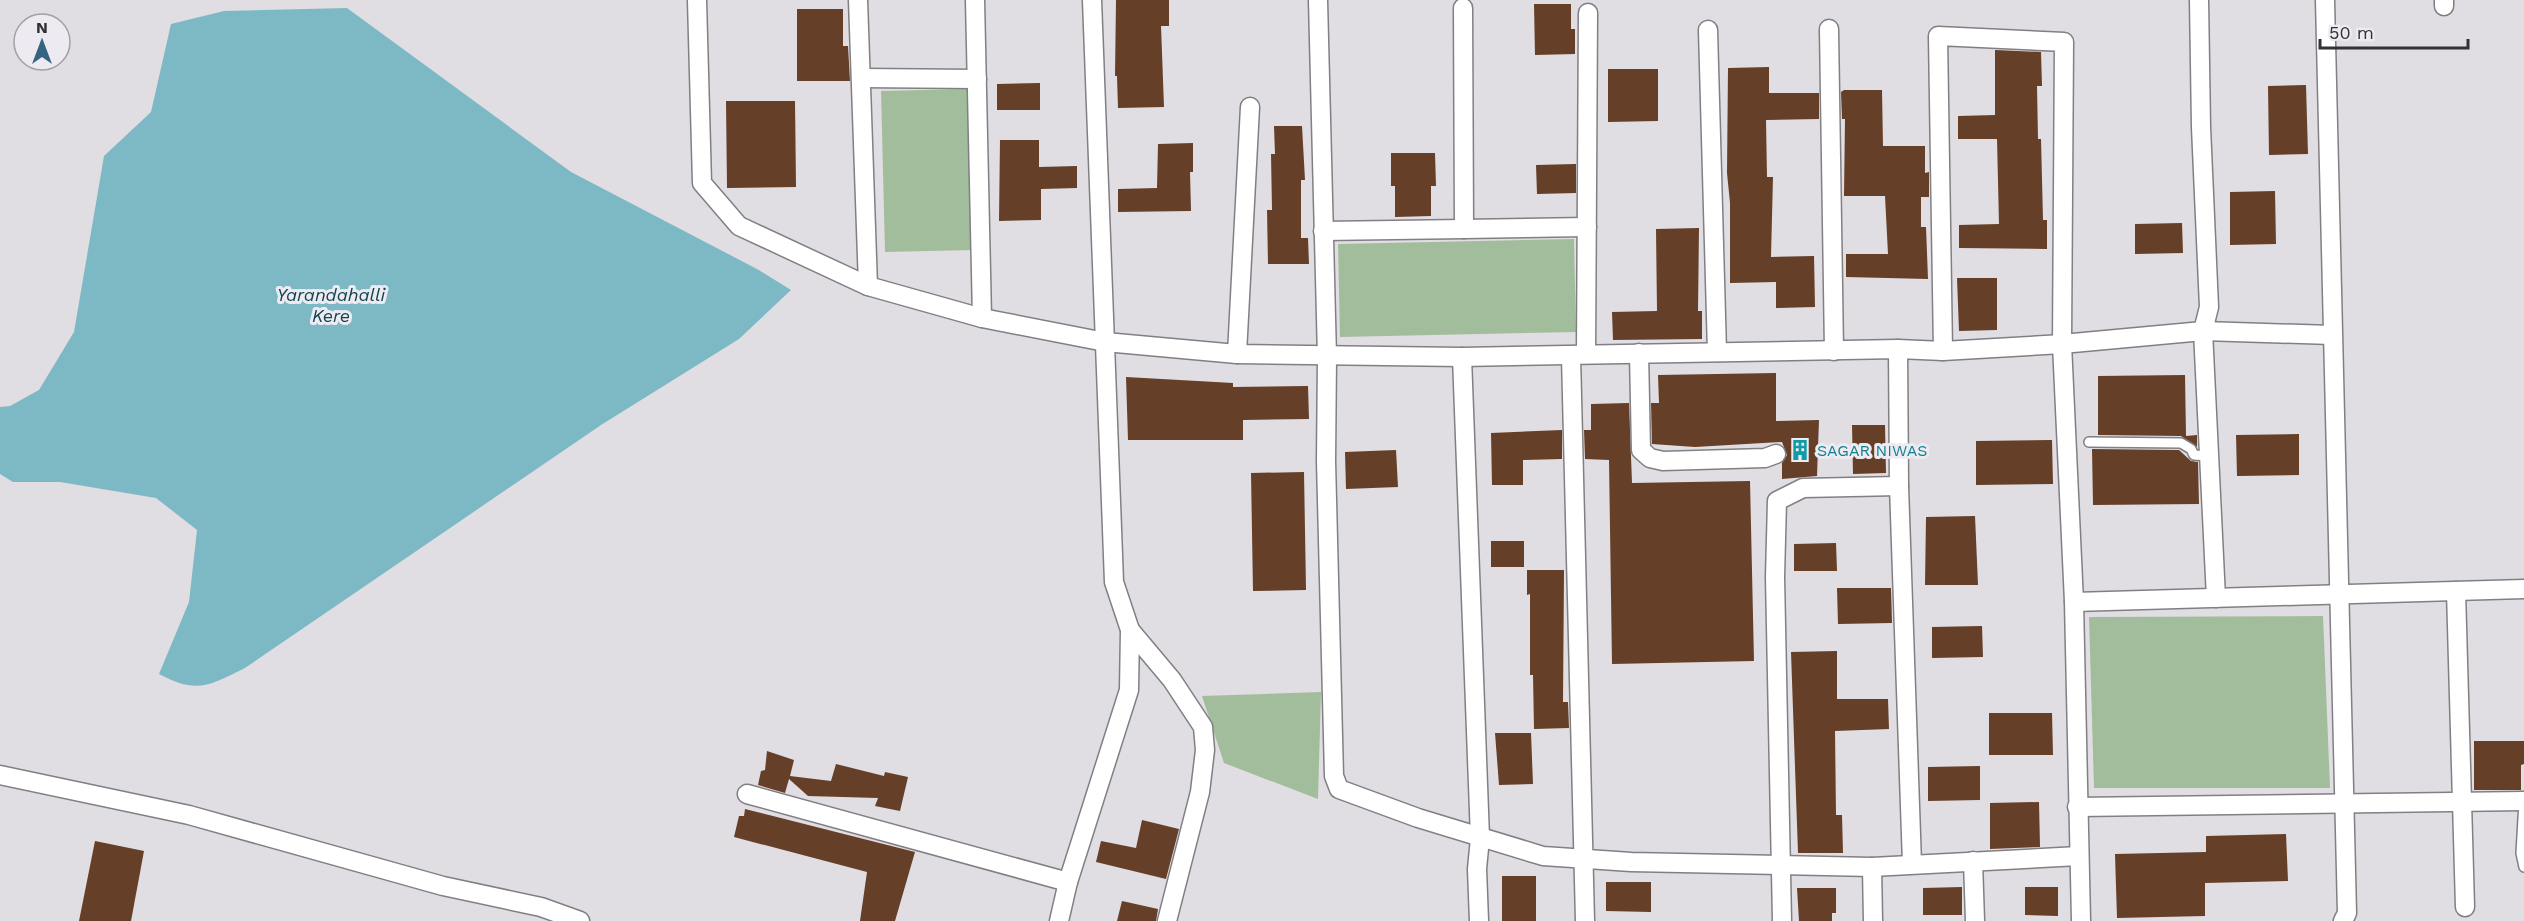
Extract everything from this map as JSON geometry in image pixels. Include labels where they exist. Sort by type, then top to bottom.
[{"type":"street","points":[[697,0],[702,183],[739,226],[868,286],[982,318],[1104,342],[1237,354],[1327,357],[1462,357],[1898,349],[1943,351],[2062,344],[2203,331],[2332,335]]},
{"type":"street","points":[[858,0],[868,286]]},
{"type":"street","points":[[975,0],[982,318]]},
{"type":"street","points":[[1059,921],[1068,882],[1129,690],[1130,630],[1114,582],[1092,0]]},
{"type":"street","points":[[1318,0],[1334,776],[1339,789],[1480,838],[1543,856],[1631,862],[1872,867],[2079,856]]},
{"type":"street","points":[[2199,0],[2201,127],[2209,307],[2203,331],[2216,597]]},
{"type":"street","points":[[2325,0],[2347,914],[2343,921]]},
{"type":"street","points":[[1463,8],[1464,229]]},
{"type":"street","points":[[1585,921],[1579,355],[1587,226],[1588,13]]},
{"type":"street","points":[[1829,29],[1834,351]]},
{"type":"street","points":[[1708,30],[1717,352]]},
{"type":"street","points":[[1943,351],[1938,36],[2064,42],[2062,344],[2074,602],[2080,921]]},
{"type":"street","points":[[861,78],[977,78]]},
{"type":"street","points":[[1237,354],[1250,107]]},
{"type":"street","points":[[1323,231],[1587,226]]},
{"type":"street","points":[[1898,349],[1899,486],[1912,864]]},
{"type":"street","points":[[1639,353],[1641,450],[1650,458],[1663,461],[1736,459],[1765,458],[1776,454]]},
{"type":"street","points":[[1462,357],[1480,838],[1477,869],[1479,921]]},
{"type":"street","points":[[1782,921],[1775,577],[1777,501],[1803,488],[1899,486]]},
{"type":"street","points":[[2074,602],[2524,589]]},
{"type":"street","points":[[2456,591],[2465,907]]},
{"type":"street","points":[[1130,630],[1172,680],[1203,727],[1205,750],[1200,792],[1167,921]]},
{"type":"street","points":[[0,775],[189,815],[442,886],[541,907],[580,921]]},
{"type":"street","points":[[747,794],[1068,882]]},
{"type":"street","points":[[2077,807],[2524,801]]},
{"type":"street","points":[[1973,861],[1975,921]]},
{"type":"street","points":[[1872,867],[1873,921]]},
{"type":"lane","points":[[2089,442],[2181,443],[2191,448],[2194,455],[2209,456]]},
{"type":"lane","points":[[2524,801],[2521,853],[2524,867]]},
{"type":"green space","points":[[968,89],[973,250],[885,252],[881,91]]},
{"type":"green space","points":[[1574,239],[1576,332],[1340,337],[1338,244]]},
{"type":"green space","points":[[2323,616],[2330,788],[2094,788],[2089,617]]},
{"type":"green space","points":[[1321,692],[1318,799],[1224,763],[1202,696]]},
{"type":"water","name":"Yarandahalli Kere","points":[[347,8],[571,172],[757,269],[791,290],[739,339],[601,425],[245,668],[212,683],[193,686],[183,684],[159,674],[189,602],[197,530],[156,498],[60,482],[13,482],[0,474],[0,407],[10,406],[39,390],[74,332],[104,156],[151,112],[171,24],[224,11]]},
{"type":"building","points":[[1116,0],[1169,0],[1169,26],[1161,26],[1164,107],[1118,108],[1117,76],[1115,76]]},
{"type":"building","points":[[1534,4],[1571,4],[1571,29],[1575,29],[1575,54],[1535,55]]},
{"type":"building","points":[[797,9],[843,9],[843,46],[848,46],[850,81],[797,81]]},
{"type":"building","points":[[1995,50],[2041,52],[2042,86],[2037,86],[2038,139],[2041,139],[2043,220],[2047,220],[2047,249],[1959,248],[1959,225],[1999,224],[1997,139],[1958,139],[1958,116],[1995,115]]},
{"type":"building","points":[[1769,67],[1769,93],[1819,93],[1819,119],[1766,120],[1767,177],[1773,177],[1771,257],[1814,256],[1815,307],[1776,308],[1776,282],[1730,283],[1730,203],[1727,173],[1728,68]]},
{"type":"building","points":[[1608,69],[1658,69],[1658,121],[1608,122]]},
{"type":"building","points":[[1040,83],[1040,110],[997,110],[997,84]]},
{"type":"building","points":[[2306,85],[2308,154],[2269,155],[2268,86]]},
{"type":"building","points":[[1844,90],[1882,90],[1883,146],[1925,146],[1925,173],[1929,172],[1929,197],[1921,197],[1921,227],[1926,227],[1928,279],[1846,277],[1846,254],[1888,254],[1885,196],[1844,196],[1845,119],[1842,119],[1841,92]]},
{"type":"building","points":[[726,101],[795,101],[796,187],[727,188]]},
{"type":"building","points":[[1274,126],[1302,126],[1305,180],[1301,180],[1301,238],[1308,238],[1309,264],[1268,264],[1267,210],[1272,210],[1271,154],[1275,154]]},
{"type":"building","points":[[1000,140],[1039,140],[1039,167],[1077,166],[1077,188],[1041,189],[1041,220],[999,221]]},
{"type":"building","points":[[1193,143],[1193,172],[1190,172],[1191,211],[1118,212],[1118,189],[1157,188],[1158,144]]},
{"type":"building","points":[[1391,153],[1435,153],[1436,186],[1431,186],[1431,216],[1395,217],[1395,186],[1391,186]]},
{"type":"building","points":[[1576,164],[1576,193],[1537,194],[1536,165]]},
{"type":"building","points":[[2275,191],[2276,244],[2230,245],[2230,192]]},
{"type":"building","points":[[2182,223],[2183,253],[2135,254],[2135,224]]},
{"type":"building","points":[[1699,228],[1698,311],[1702,311],[1702,339],[1613,340],[1612,312],[1657,311],[1656,229]]},
{"type":"building","points":[[1957,278],[1997,278],[1997,330],[1959,331]]},
{"type":"building","points":[[1776,373],[1776,421],[1819,420],[1817,476],[1782,479],[1782,463],[1787,455],[1782,442],[1695,447],[1652,444],[1651,403],[1659,403],[1658,375]]},
{"type":"building","points":[[2185,375],[2186,436],[2197,435],[2197,447],[2181,436],[2098,435],[2098,376]]},
{"type":"building","points":[[1126,377],[1233,383],[1233,387],[1308,386],[1309,419],[1243,420],[1243,440],[1128,440]]},
{"type":"building","points":[[1629,403],[1632,483],[1750,481],[1754,661],[1612,664],[1609,460],[1585,459],[1584,430],[1591,430],[1591,404]]},
{"type":"building","points":[[1852,425],[1885,425],[1886,473],[1853,474]]},
{"type":"building","points":[[1562,430],[1562,459],[1523,460],[1523,485],[1492,485],[1491,433]]},
{"type":"building","points":[[2299,434],[2299,475],[2237,476],[2236,435]]},
{"type":"building","points":[[2052,440],[2053,484],[1976,485],[1976,441]]},
{"type":"building","points":[[2092,449],[2179,450],[2191,461],[2198,462],[2199,504],[2093,505]]},
{"type":"building","points":[[1396,450],[1398,487],[1346,489],[1345,452]]},
{"type":"building","points":[[1304,472],[1306,590],[1253,591],[1251,473]]},
{"type":"building","points":[[1975,516],[1978,585],[1925,585],[1926,517]]},
{"type":"building","points":[[1491,541],[1524,541],[1524,567],[1491,567]]},
{"type":"building","points":[[1836,543],[1837,571],[1794,571],[1794,544]]},
{"type":"building","points":[[1527,570],[1564,570],[1563,702],[1568,702],[1569,728],[1534,729],[1533,675],[1530,675],[1530,594],[1527,595]]},
{"type":"building","points":[[1837,588],[1891,588],[1892,623],[1838,624]]},
{"type":"building","points":[[1982,626],[1983,657],[1932,658],[1932,627]]},
{"type":"building","points":[[1837,651],[1837,699],[1888,699],[1889,729],[1835,731],[1836,815],[1842,815],[1843,853],[1798,853],[1791,652]]},
{"type":"building","points":[[1989,713],[2052,713],[2053,755],[1989,755]]},
{"type":"building","points":[[1495,733],[1531,733],[1533,784],[1499,785]]},
{"type":"building","points":[[2474,741],[2524,741],[2521,790],[2474,790]]},
{"type":"building","points":[[767,751],[794,760],[790,776],[831,781],[836,764],[884,776],[885,772],[908,777],[900,811],[875,806],[878,798],[808,796],[789,779],[785,793],[758,785],[761,771],[765,770]]},
{"type":"building","points":[[1980,766],[1980,800],[1928,801],[1928,767]]},
{"type":"building","points":[[2039,802],[2040,847],[1990,849],[1990,803]]},
{"type":"building","points":[[745,809],[915,852],[895,921],[860,921],[867,872],[734,837],[739,816],[744,816]]},
{"type":"building","points":[[1142,820],[1179,829],[1166,879],[1096,862],[1101,841],[1136,848]]},
{"type":"building","points":[[2286,834],[2288,881],[2205,883],[2205,916],[2117,918],[2115,854],[2206,852],[2206,836]]},
{"type":"building","points":[[95,841],[144,851],[131,921],[79,921]]},
{"type":"building","points":[[1502,876],[1536,876],[1536,921],[1502,921]]},
{"type":"building","points":[[1606,882],[1651,882],[1651,912],[1606,911]]},
{"type":"building","points":[[1962,887],[1962,915],[1923,915],[1923,888]]},
{"type":"building","points":[[2025,887],[2058,887],[2058,916],[2025,915]]},
{"type":"building","points":[[1797,888],[1836,888],[1836,913],[1832,913],[1832,921],[1799,921]]},
{"type":"building","points":[[1122,901],[1158,909],[1156,921],[1117,921]]},
{"type":"place","name":"SAGAR NIWAS","points":[[1800,450]]}]
